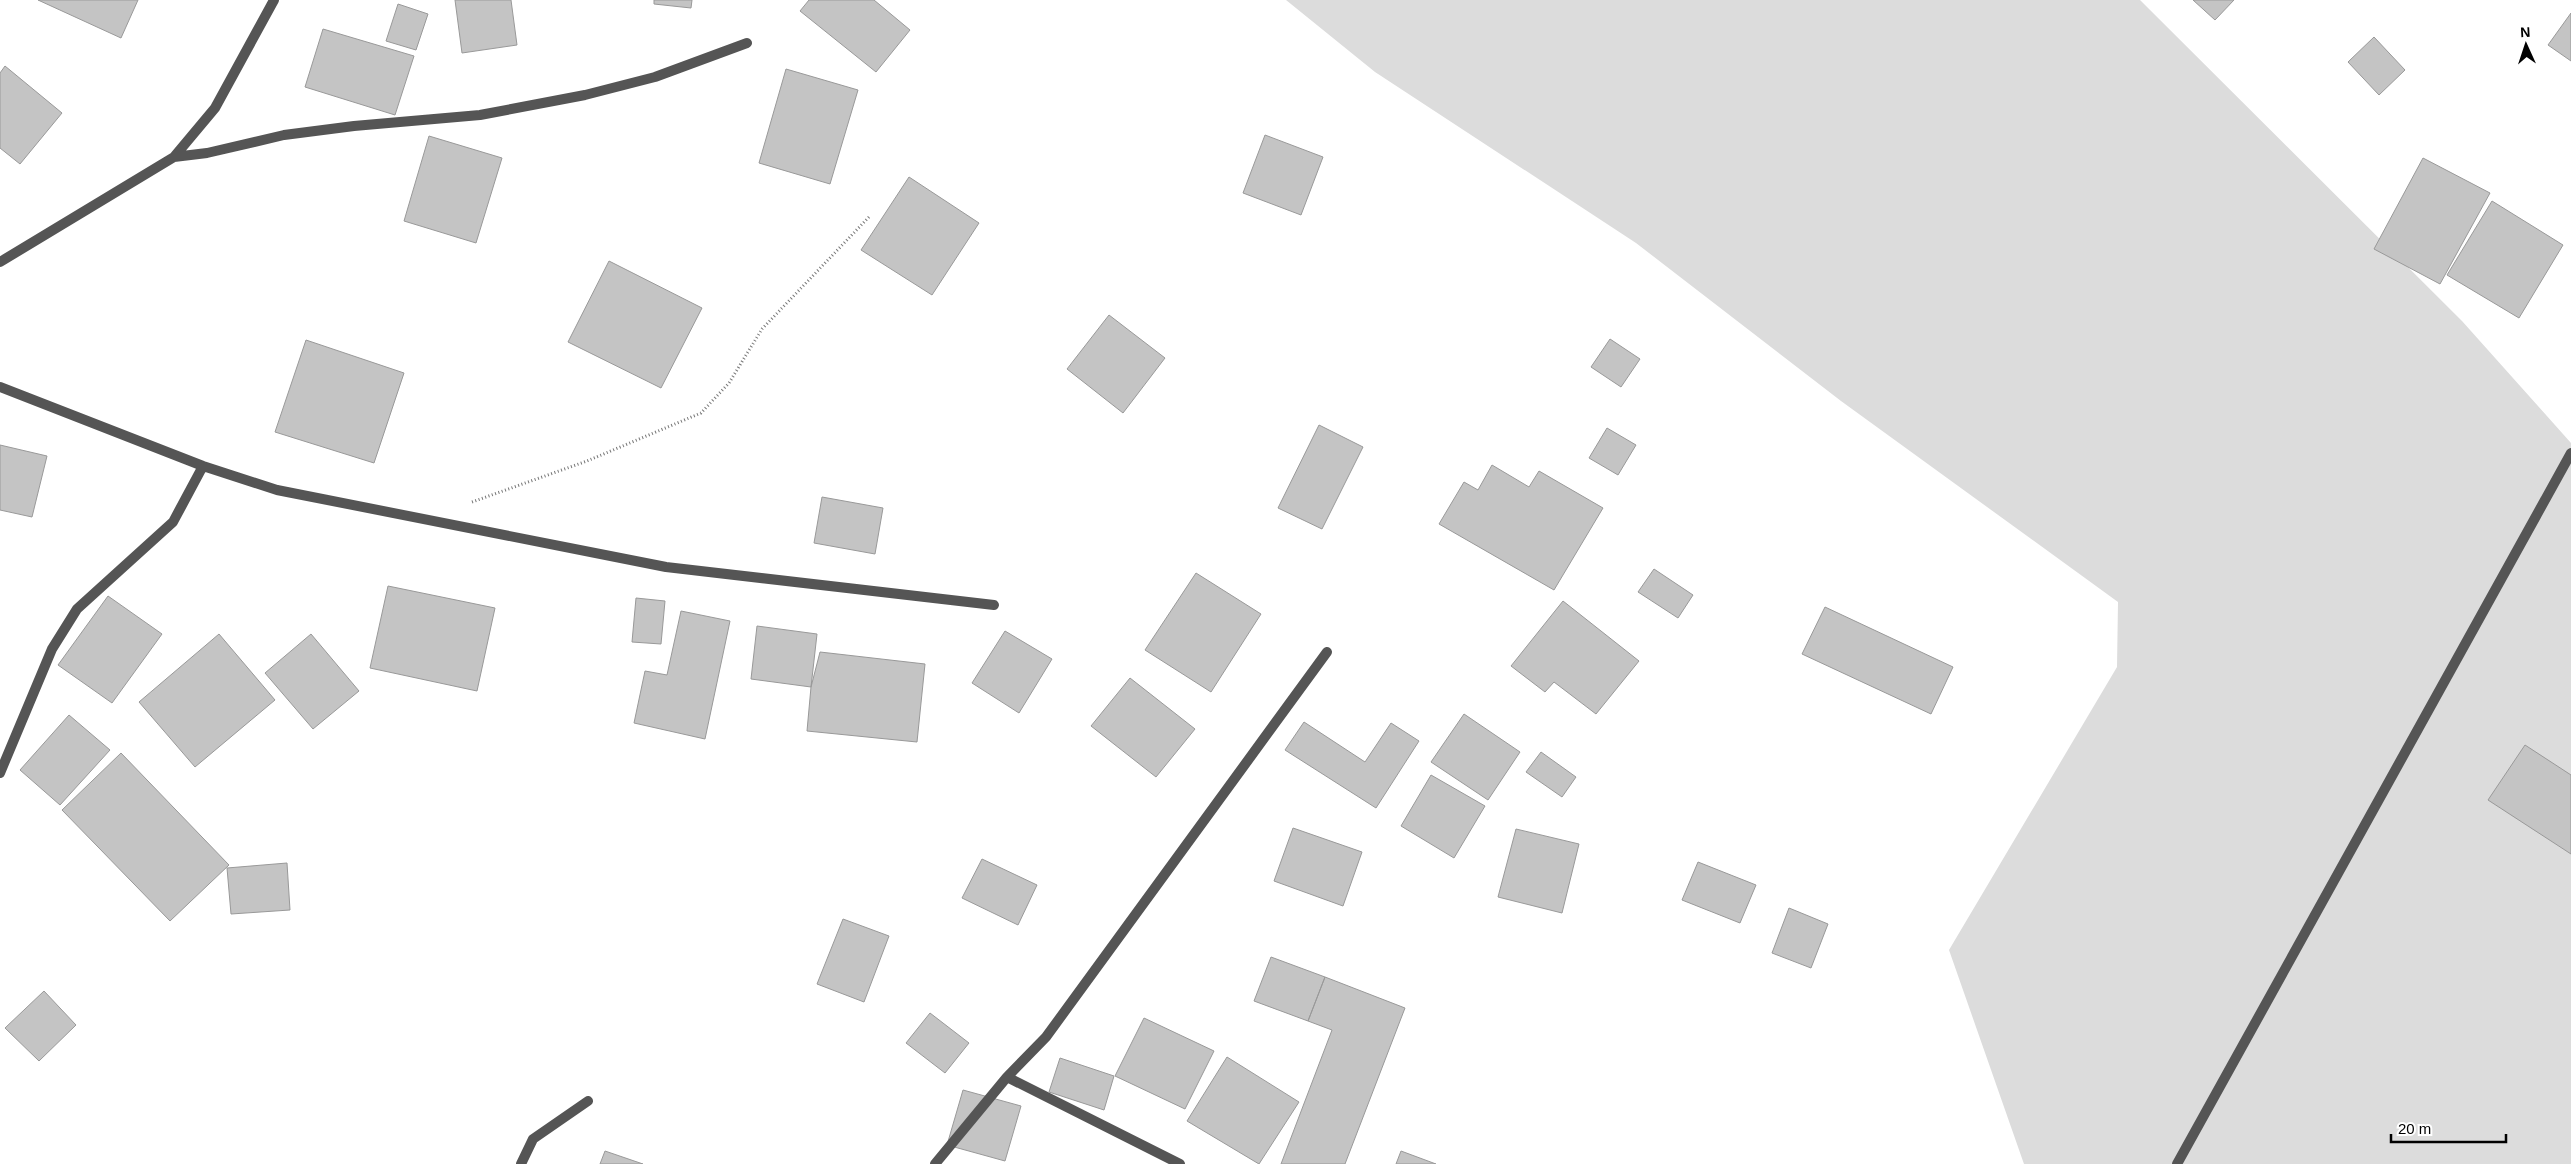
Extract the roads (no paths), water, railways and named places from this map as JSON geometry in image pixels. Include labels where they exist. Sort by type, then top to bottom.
[{"type":"street","points":[[0,262],[174,157],[215,108],[274,0]]},
{"type":"street","points":[[174,157],[207,153],[284,135],[354,126],[480,115],[585,95],[655,77],[746,43]]},
{"type":"street","points":[[0,387],[203,466],[277,490],[666,567],[994,605]]},
{"type":"street","points":[[2177,1164],[2571,452]]},
{"type":"street","points":[[0,774],[52,649],[77,608],[173,522],[203,466]]},
{"type":"street","points":[[935,1164],[1007,1077],[1046,1037],[1327,652]]},
{"type":"street","points":[[1007,1077],[1180,1164]]},
{"type":"street","points":[[520,1164],[533,1139],[588,1101]]}]
